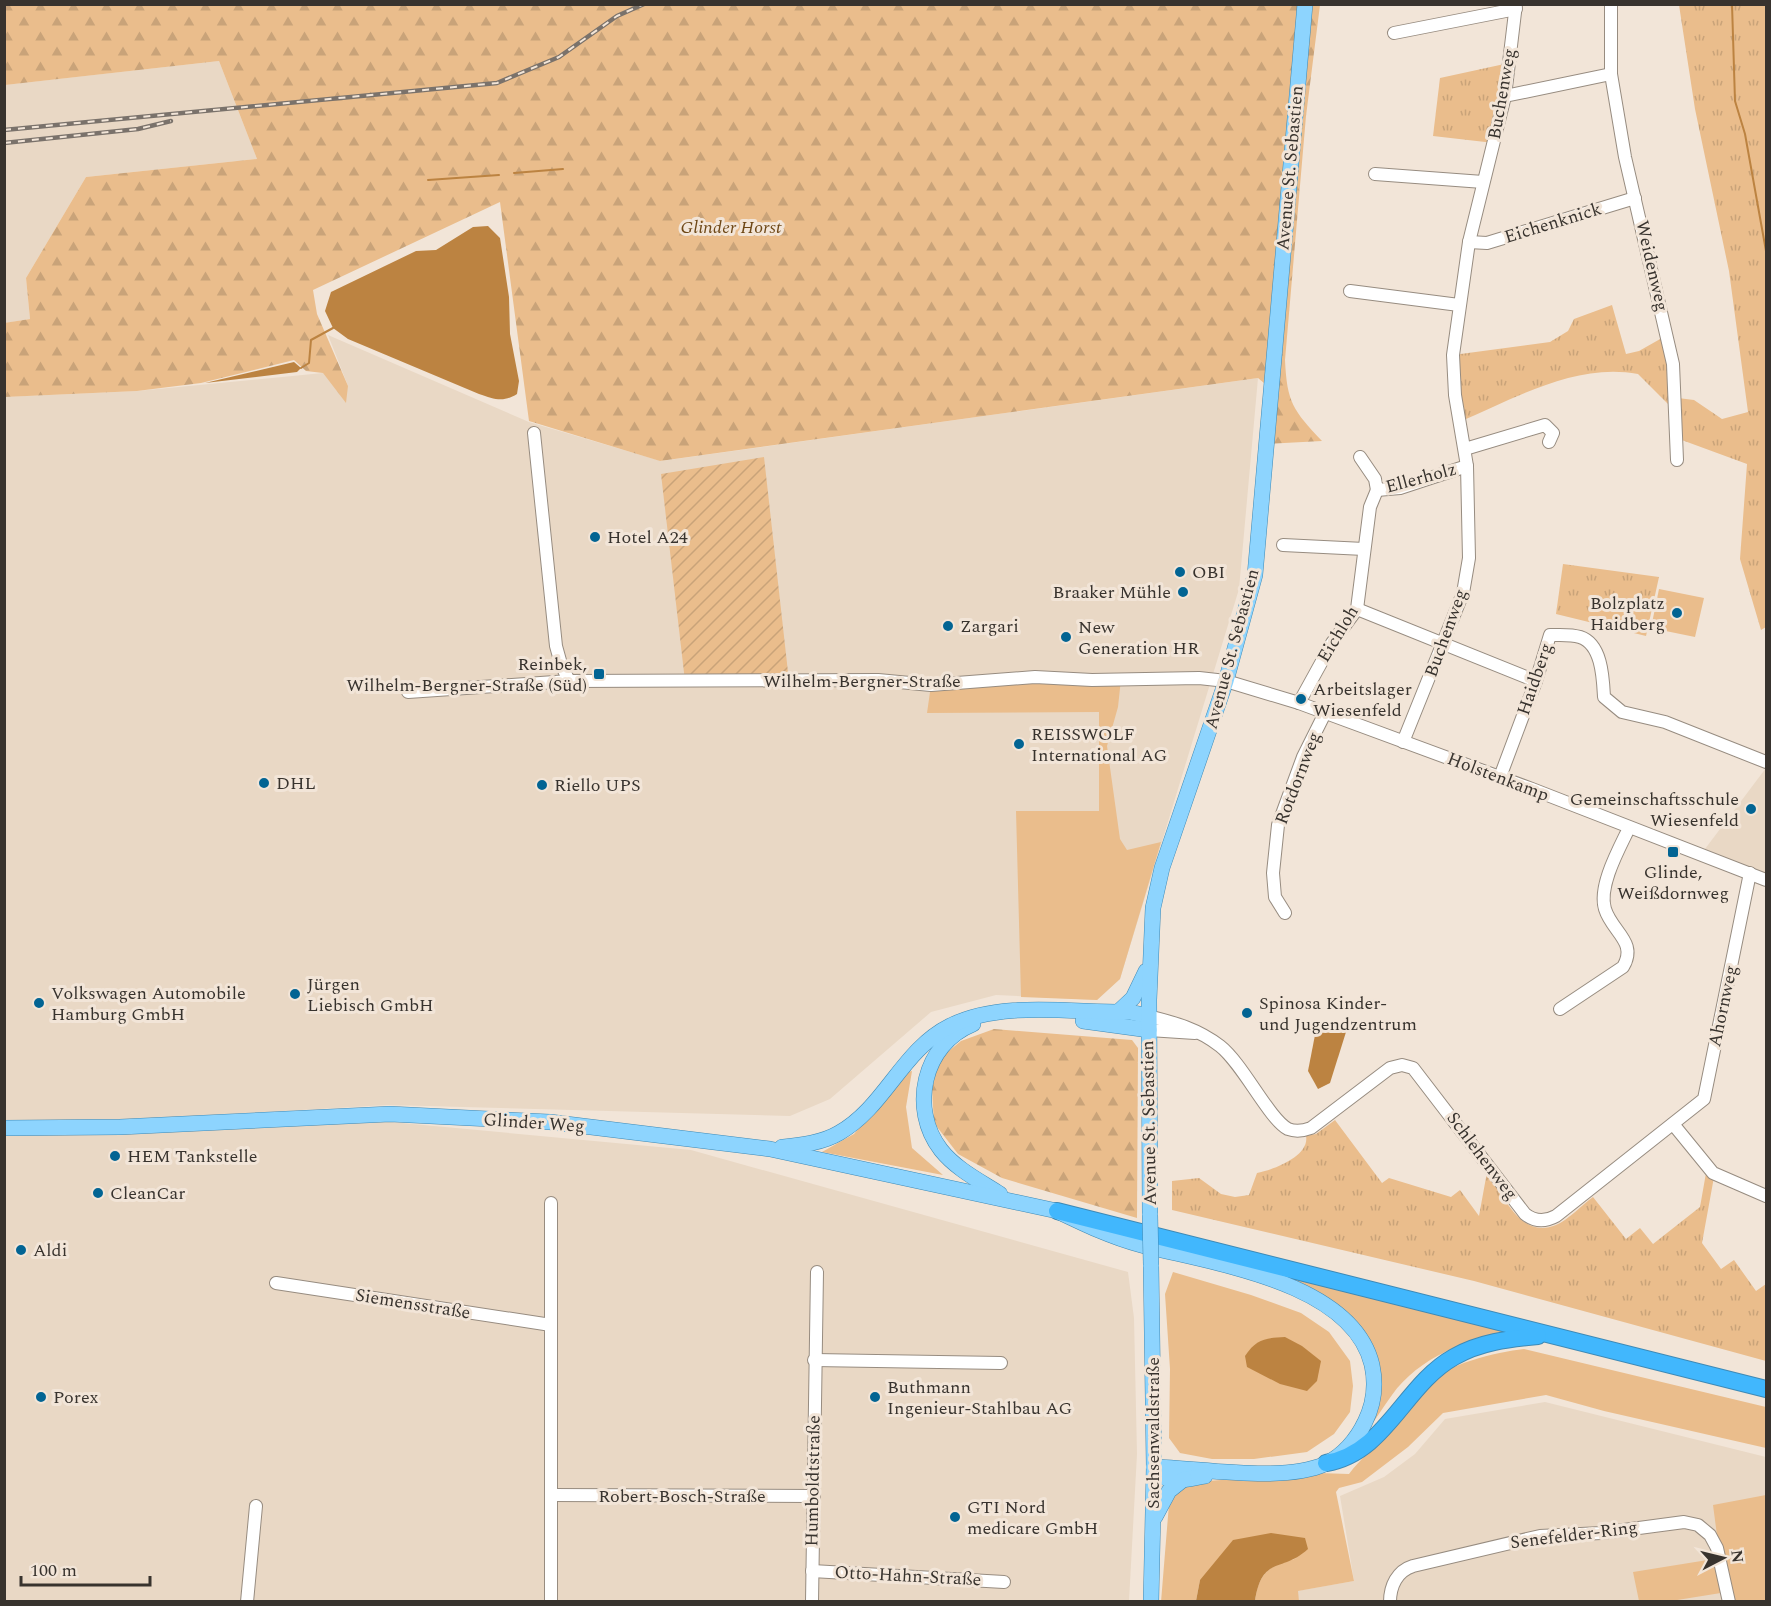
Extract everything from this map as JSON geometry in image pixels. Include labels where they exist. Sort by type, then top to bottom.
[{"type":"highway","points":[[1057,1211],[1767,1389]]},
{"type":"highway","points":[[1326,1463],[1348,1457],[1368,1444],[1425,1380],[1453,1357],[1485,1344],[1551,1335]]},
{"type":"main road","name":"Avenue St. Sebastien","points":[[1151,1265],[1149,962],[1151,925],[1156,890],[1226,681],[1250,595],[1257,555],[1305,4]]},
{"type":"main road","points":[[1118,1012],[1133,998],[1149,962]]},
{"type":"main road","points":[[770,1149],[817,1141],[849,1127],[872,1104],[915,1051],[939,1031],[964,1019],[1011,1011],[1118,1012],[1149,1023]]},
{"type":"main road","points":[[1008,1199],[953,1162],[930,1133],[926,1121],[923,1093],[929,1070],[941,1048],[969,1025],[1005,1016],[1149,1023]]},
{"type":"main road","name":"Glinder Weg","points":[[4,1128],[120,1127],[390,1114],[550,1122],[770,1149],[1057,1211],[1100,1232],[1233,1267],[1274,1281],[1318,1300],[1348,1323],[1367,1349],[1371,1362],[1373,1401],[1369,1414],[1354,1440],[1326,1463]]},
{"type":"main road","name":"Sachsenwaldstraße","points":[[1150,1602],[1154,1467],[1151,1265]]},
{"type":"main road","points":[[1154,1467],[1226,1472],[1284,1471],[1326,1463]]},
{"type":"main road","points":[[1154,1467],[1163,1478],[1184,1479],[1226,1472]]},
{"type":"main road","points":[[1153,1522],[1169,1491],[1184,1479]]},
{"type":"street","name":"Weidenweg","points":[[1611,4],[1611,74],[1635,198],[1673,364],[1677,459]]},
{"type":"street","points":[[1394,33],[1516,7]]},
{"type":"street","name":"Buchenweg","points":[[1403,742],[1463,593],[1469,558],[1467,466],[1455,395],[1453,363],[1469,242],[1505,96],[1516,7]]},
{"type":"street","points":[[1505,96],[1611,74]]},
{"type":"street","points":[[1375,174],[1483,182]]},
{"type":"street","name":"Eichenknick","points":[[1469,242],[1487,243],[1635,198]]},
{"type":"street","points":[[1350,291],[1459,305]]},
{"type":"street","points":[[1465,449],[1545,425],[1553,433],[1549,441]]},
{"type":"street","points":[[534,433],[556,646],[569,681]]},
{"type":"street","name":"Ellerholz","points":[[1360,457],[1375,479],[1377,490],[1400,488],[1467,466]]},
{"type":"street","name":"Eichloh","points":[[1299,703],[1332,643],[1357,609],[1370,507],[1377,490]]},
{"type":"street","points":[[1283,545],[1364,549]]},
{"type":"street","points":[[1357,609],[1536,681]]},
{"type":"street","name":"Haidberg","points":[[1500,777],[1536,681],[1550,635],[1581,637],[1595,649],[1603,671],[1604,697],[1622,712],[1665,722],[1767,762]]},
{"type":"street","name":"Wilhelm-Bergner-Straße","points":[[408,692],[569,681],[878,680],[931,685],[1035,677],[1092,680],[1199,678],[1226,681]]},
{"type":"street","name":"Holstenkamp","points":[[1226,681],[1299,703],[1500,777],[1767,880]]},
{"type":"street","name":"Rotdornweg","points":[[1285,913],[1275,897],[1273,873],[1278,825],[1303,757],[1325,713]]},
{"type":"street","points":[[1560,1009],[1623,968],[1628,958],[1628,944],[1605,908],[1607,875],[1629,828]]},
{"type":"street","name":"Ahornweg","points":[[1673,1124],[1704,1099],[1750,873]]},
{"type":"street","name":"Schlehenweg","points":[[1149,1023],[1191,1033],[1212,1041],[1231,1057],[1282,1124],[1297,1131],[1312,1127],[1390,1068],[1402,1065],[1413,1068],[1524,1212],[1536,1220],[1553,1217],[1673,1124]]},
{"type":"street","points":[[1673,1124],[1713,1173],[1767,1196]]},
{"type":"street","points":[[551,1203],[551,1602]]},
{"type":"street","name":"Humboldtstraße","points":[[812,1602],[817,1272]]},
{"type":"street","name":"Siemensstraße","points":[[276,1283],[551,1325]]},
{"type":"street","points":[[814,1360],[1001,1363]]},
{"type":"street","name":"Robert-Bosch-Straße","points":[[551,1495],[813,1496]]},
{"type":"street","points":[[247,1602],[256,1506]]},
{"type":"street","name":"Senefelder-Ring","points":[[1390,1602],[1394,1581],[1406,1568],[1413,1566],[1540,1536],[1601,1533],[1684,1522],[1698,1525],[1710,1535],[1718,1548],[1729,1602]]},
{"type":"street","name":"Otto-Hahn-Straße","points":[[812,1571],[1004,1582]]},
{"type":"shaded area","points":[[219,61],[257,159],[86,177],[26,278],[30,319],[5,323],[4,85]]},
{"type":"shaded area","points":[[488,226],[500,238],[509,297],[510,334],[519,381],[517,394],[503,399],[494,399],[479,394],[348,339],[333,328],[325,311],[331,292],[416,251],[436,250],[473,227]]},
{"type":"shaded area","points":[[328,335],[529,422],[661,461],[1258,378],[1239,589],[1120,979],[1097,1000],[996,995],[931,1012],[830,1099],[790,1116],[387,1105],[5,1127],[4,397],[137,391],[323,373],[348,386]]},
{"type":"shaded area","points":[[294,362],[301,368],[297,372],[205,383]]},
{"type":"shaded area","name":"Gemeinschaftsschule Wiesenfeld","points":[[1766,768],[1766,876],[1705,849]]},
{"type":"shaded area","points":[[1330,1021],[1346,1032],[1330,1083],[1318,1089],[1308,1071],[1315,1035]]},
{"type":"shaded area","points":[[380,1121],[691,1150],[1128,1272],[1134,1318],[1137,1454],[1129,1601],[5,1602],[5,1134]]},
{"type":"shaded area","points":[[1285,1337],[1302,1346],[1321,1361],[1317,1381],[1307,1391],[1280,1384],[1247,1367],[1245,1356],[1253,1346],[1267,1339]]},
{"type":"shaded area","points":[[1545,1402],[1766,1457],[1766,1601],[1299,1602],[1297,1591],[1354,1581],[1340,1496],[1384,1477],[1415,1454],[1445,1419]]},
{"type":"shaded area","points":[[1271,1533],[1305,1538],[1308,1549],[1290,1561],[1268,1571],[1258,1587],[1255,1601],[1196,1601],[1200,1580],[1233,1540]]},
{"type":"green space","name":"Glinder Horst","points":[[5,5],[1320,5],[1306,116],[1285,360],[1293,405],[1322,441],[1267,444],[1270,388],[1258,378],[660,461],[529,421],[500,202],[313,290],[317,314],[348,386],[346,403],[323,373],[306,371],[294,360],[201,383],[137,391],[5,397],[4,323],[30,319],[26,278],[86,177],[257,159],[219,61],[5,85]]},
{"type":"green space","points":[[1679,5],[1766,5],[1766,627],[1761,630],[1740,559],[1747,464],[1679,439],[1679,415],[1638,374],[1592,373],[1569,378],[1523,394],[1459,422],[1453,355],[1550,342],[1568,331],[1574,319],[1612,305],[1626,354],[1639,351],[1669,334],[1678,398],[1694,400],[1722,419],[1748,412],[1729,271],[1695,109]]},
{"type":"green space","points":[[1509,63],[1494,143],[1433,136],[1440,78]]},
{"type":"green space","points":[[764,457],[789,681],[685,681],[661,474]]},
{"type":"green space","points":[[1563,564],[1659,577],[1646,636],[1556,614]]},
{"type":"green space","name":"Bolzplatz Haidberg","points":[[1659,589],[1704,598],[1695,637],[1651,628]]},
{"type":"green space","points":[[1121,679],[1118,707],[1107,746],[1120,839],[1127,850],[1161,842],[1120,979],[1097,1000],[1021,997],[1016,811],[1099,811],[1099,712],[927,713],[931,685]]},
{"type":"green space","points":[[994,1029],[1132,1040],[1138,1048],[1137,1218],[1002,1178],[958,1154],[934,1123],[932,1089],[938,1060],[961,1041]]},
{"type":"green space","points":[[912,1071],[906,1107],[912,1148],[943,1175],[822,1152],[854,1134],[908,1072]]},
{"type":"green space","points":[[1335,1120],[1382,1183],[1389,1178],[1451,1197],[1460,1190],[1479,1216],[1487,1172],[1522,1221],[1543,1228],[1561,1223],[1593,1197],[1626,1239],[1640,1228],[1653,1244],[1700,1207],[1706,1173],[1714,1177],[1702,1243],[1721,1269],[1734,1260],[1756,1291],[1766,1284],[1766,1361],[1474,1281],[1172,1210],[1172,1181],[1199,1178],[1221,1194],[1235,1197],[1249,1195],[1257,1173],[1289,1161],[1302,1150],[1306,1143],[1306,1136],[1316,1134]]},
{"type":"green space","points":[[1246,1263],[1511,1330],[1462,1345],[1430,1360],[1416,1370],[1392,1395],[1356,1443],[1371,1416],[1369,1340]]},
{"type":"green space","points":[[1173,1272],[1251,1295],[1301,1313],[1329,1332],[1350,1361],[1353,1386],[1350,1412],[1334,1434],[1307,1452],[1254,1459],[1212,1459],[1180,1453],[1169,1438],[1170,1369],[1165,1294]]},
{"type":"green space","points":[[1524,1349],[1766,1407],[1766,1448],[1604,1411],[1546,1395],[1443,1413],[1408,1447],[1362,1482],[1339,1488],[1336,1492],[1354,1581],[1298,1591],[1299,1601],[1255,1601],[1259,1583],[1267,1571],[1298,1558],[1200,1580],[1196,1601],[1161,1602],[1169,1504],[1179,1487],[1194,1482],[1318,1473],[1349,1474],[1362,1458],[1393,1429],[1420,1392],[1434,1378],[1472,1360]]},
{"type":"green space","points":[[1766,1495],[1766,1601],[1729,1601],[1727,1592],[1671,1601],[1639,1601],[1633,1572],[1720,1558],[1713,1505]]},
{"type":"waterway","points":[[1732,4],[1735,101],[1745,134],[1766,251]]},
{"type":"waterway","points":[[514,173],[563,169]]},
{"type":"waterway","points":[[428,180],[499,175]]},
{"type":"waterway","points":[[301,368],[309,363],[311,340],[333,328]]},
{"type":"railway","points":[[4,130],[497,83],[559,57],[617,16],[644,4]]},
{"type":"railway","points":[[4,143],[138,129],[171,121]]},
{"type":"place","name":"Hotel A24","points":[[595,537]]},
{"type":"place","name":"OBI","points":[[1180,572]]},
{"type":"place","name":"Braaker Mühle","points":[[1183,592]]},
{"type":"place","name":"Bolzplatz Haidberg","points":[[1677,613]]},
{"type":"place","name":"Zargari","points":[[948,626]]},
{"type":"place","name":"New Generation HR","points":[[1066,637]]},
{"type":"place","name":"Reinbek, Wilhelm-Bergner-Straße (Süd)","points":[[599,674]]},
{"type":"place","name":"Arbeitslager Wiesenfeld","points":[[1301,699]]},
{"type":"place","name":"REISSWOLF International AG","points":[[1019,744]]},
{"type":"place","name":"DHL","points":[[264,783]]},
{"type":"place","name":"Riello UPS","points":[[542,785]]},
{"type":"place","name":"Gemeinschaftsschule Wiesenfeld","points":[[1751,809]]},
{"type":"place","name":"Glinde, Weißdornweg","points":[[1673,852]]},
{"type":"place","name":"Jürgen Liebisch GmbH","points":[[295,994]]},
{"type":"place","name":"Volkswagen Automobile Hamburg GmbH","points":[[39,1003]]},
{"type":"place","name":"Spinosa Kinder- und Jugendzentrum","points":[[1247,1013]]},
{"type":"place","name":"HEM Tankstelle","points":[[115,1156]]},
{"type":"place","name":"CleanCar","points":[[98,1193]]},
{"type":"place","name":"Aldi","points":[[21,1250]]},
{"type":"place","name":"Porex","points":[[41,1397]]},
{"type":"place","name":"Buthmann Ingenieur-Stahlbau AG","points":[[875,1397]]},
{"type":"place","name":"GTI Nord medicare GmbH","points":[[955,1517]]}]
